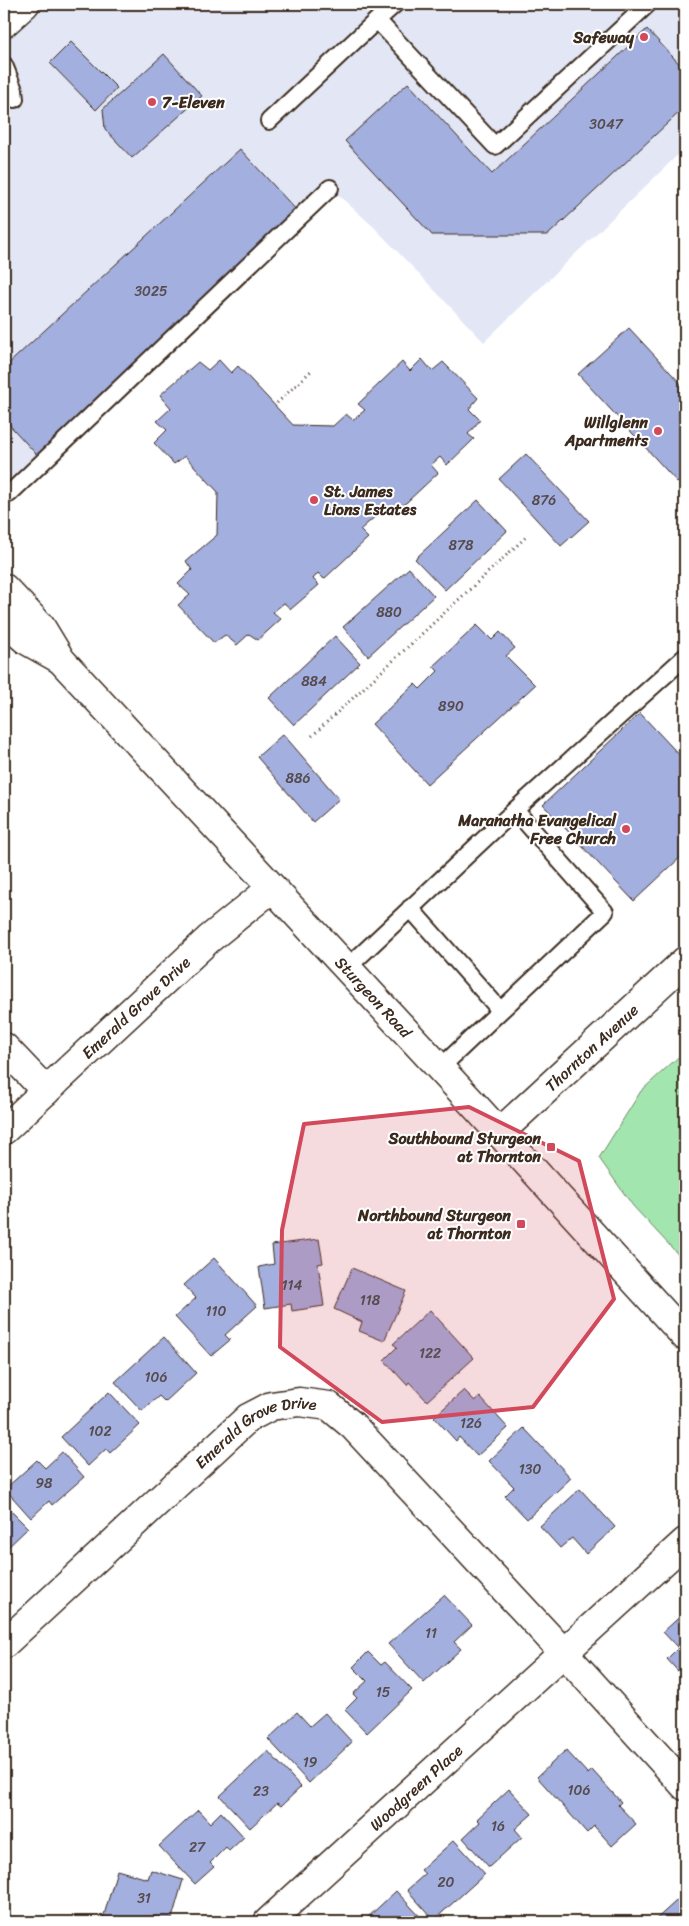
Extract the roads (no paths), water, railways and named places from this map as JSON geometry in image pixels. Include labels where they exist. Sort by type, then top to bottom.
[{"type":"street","points":[[4,23],[25,4]]},
{"type":"street","name":"Sturgeon Road","points":[[4,588],[41,627],[61,660],[440,1068],[685,1336]]},
{"type":"street","name":"Sturgeon Road","points":[[4,621],[26,640],[61,660]]},
{"type":"street","name":"Emerald Grove Drive","points":[[4,1130],[209,939],[272,888]]},
{"type":"street","name":"Thornton Avenue","points":[[499,1133],[685,961]]},
{"type":"street","points":[[4,1047],[46,1091]]},
{"type":"street","name":"Emerald Grove Drive","points":[[4,1644],[248,1418],[271,1406],[299,1402],[329,1406],[353,1426],[564,1653]]},
{"type":"street","name":"Woodgreen Place","points":[[268,1922],[685,1542]]},
{"type":"street","points":[[564,1653],[685,1786]]},
{"type":"lane","points":[[269,121],[395,4]]},
{"type":"lane","points":[[378,20],[495,146],[648,4]]},
{"type":"lane","points":[[4,65],[14,90],[15,99],[4,96]]},
{"type":"lane","points":[[9,494],[330,188]]},
{"type":"lane","points":[[346,968],[515,810],[685,658]]},
{"type":"lane","points":[[440,1068],[605,912],[515,810]]},
{"type":"lane","points":[[410,908],[500,1010]]},
{"type":"place","name":"Safeway","points":[[644,37]]},
{"type":"place","name":"7-Eleven","points":[[152,102]]},
{"type":"place","name":"Willglenn Apartments","points":[[658,431]]},
{"type":"place","name":"St. James Lions Estates","points":[[314,500]]},
{"type":"place","name":"Maranatha Evangelical Free Church","points":[[626,829]]},
{"type":"place","name":"Southbound Sturgeon at Thornton","points":[[551,1147]]},
{"type":"place","name":"Northbound Sturgeon at Thornton","points":[[521,1224]]}]
